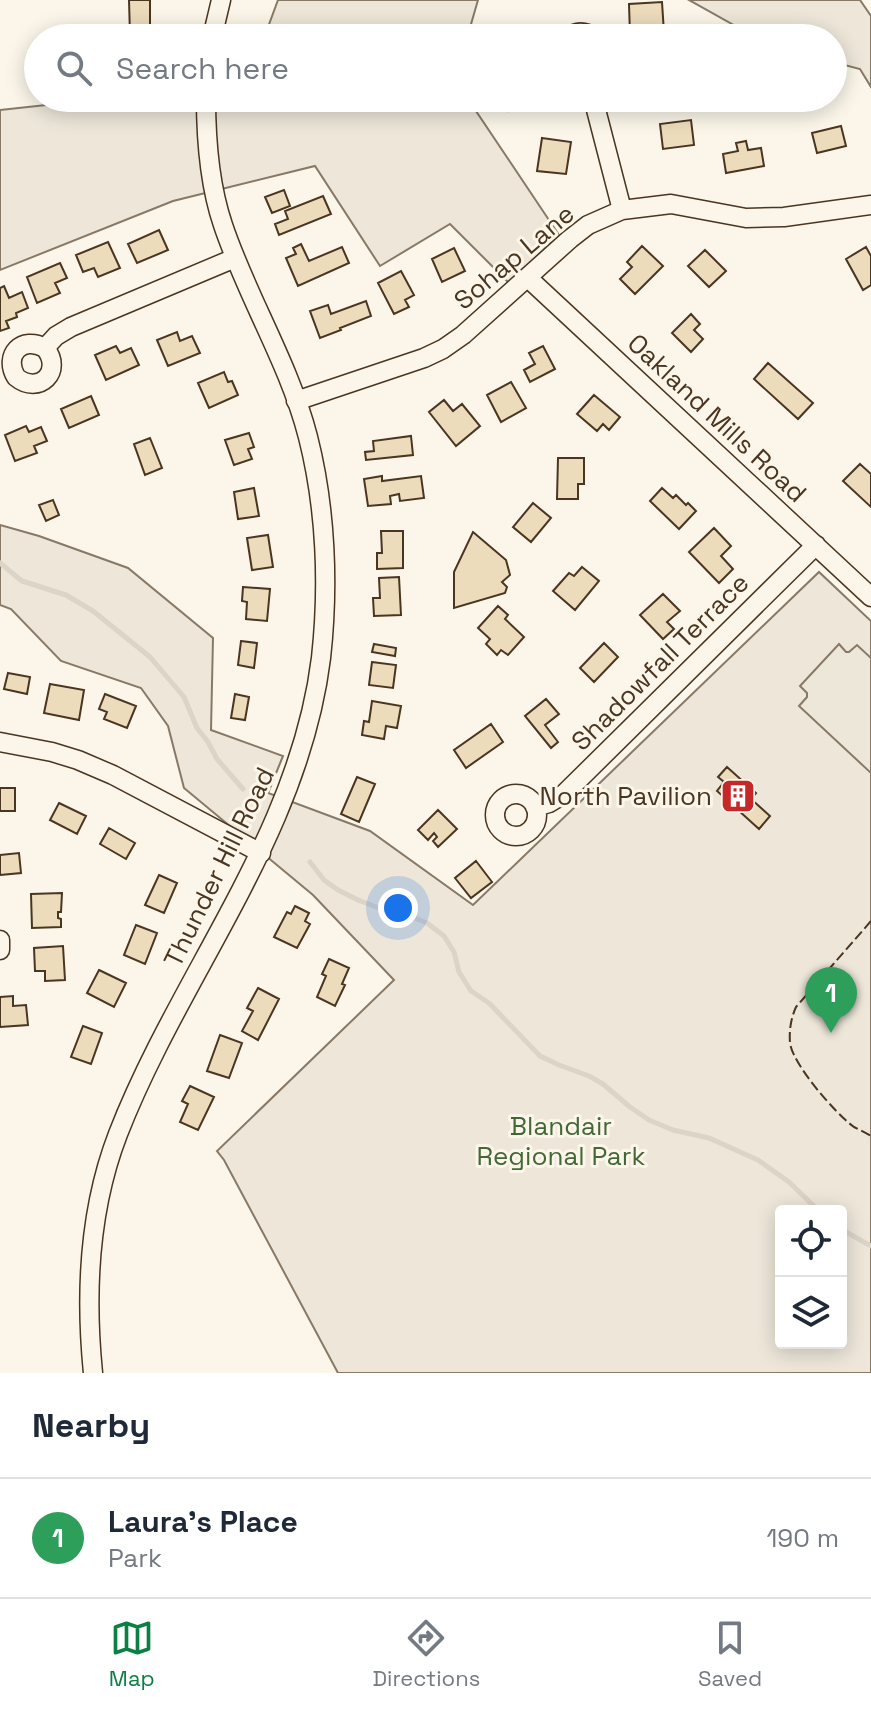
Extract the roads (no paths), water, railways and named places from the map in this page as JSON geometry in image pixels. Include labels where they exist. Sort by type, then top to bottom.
[{"type":"street","points":[[215,24],[221,0]]},
{"type":"street","name":"Thunder Hill Road","points":[[93,1373],[90,1272],[106,1171],[136,1091],[277,818],[304,742],[324,624],[325,571],[320,507],[308,437],[221,221],[207,143],[206,112]]},
{"type":"street","points":[[597,112],[622,210]]},
{"type":"street","name":"Sohap Lane","points":[[296,401],[443,349],[474,326],[588,225],[622,210],[671,204],[746,218],[784,217],[871,205]]},
{"type":"street","points":[[45,348],[56,336],[71,327],[235,258]]},
{"type":"street","name":"Oakland Mills Road","points":[[528,278],[871,597]]},
{"type":"street","name":"Shadowfall Terrace","points":[[535,807],[564,794],[816,545]]},
{"type":"street","points":[[0,742],[78,760],[113,775],[261,853]]},
{"type":"street","points":[[0,940],[0,950]]},
{"type":"waterway","points":[[0,563],[22,581],[66,595],[93,611],[150,657],[184,697],[197,728],[217,759],[243,789]]},
{"type":"waterway","points":[[310,862],[324,880],[338,890],[384,910],[427,923],[444,936],[471,991],[489,1003],[540,1056],[603,1084],[649,1120],[673,1130],[709,1138],[758,1160],[789,1182],[813,1205]]},
{"type":"waterway","points":[[847,1232],[871,1246]]},
{"type":"place","name":"North Pavilion","points":[[738,796]]},
{"type":"place","name":"Laura's Place","points":[[831,1033]]},
{"type":"park label","name":"Blandair Regional Park","points":[[561,1141]]}]
